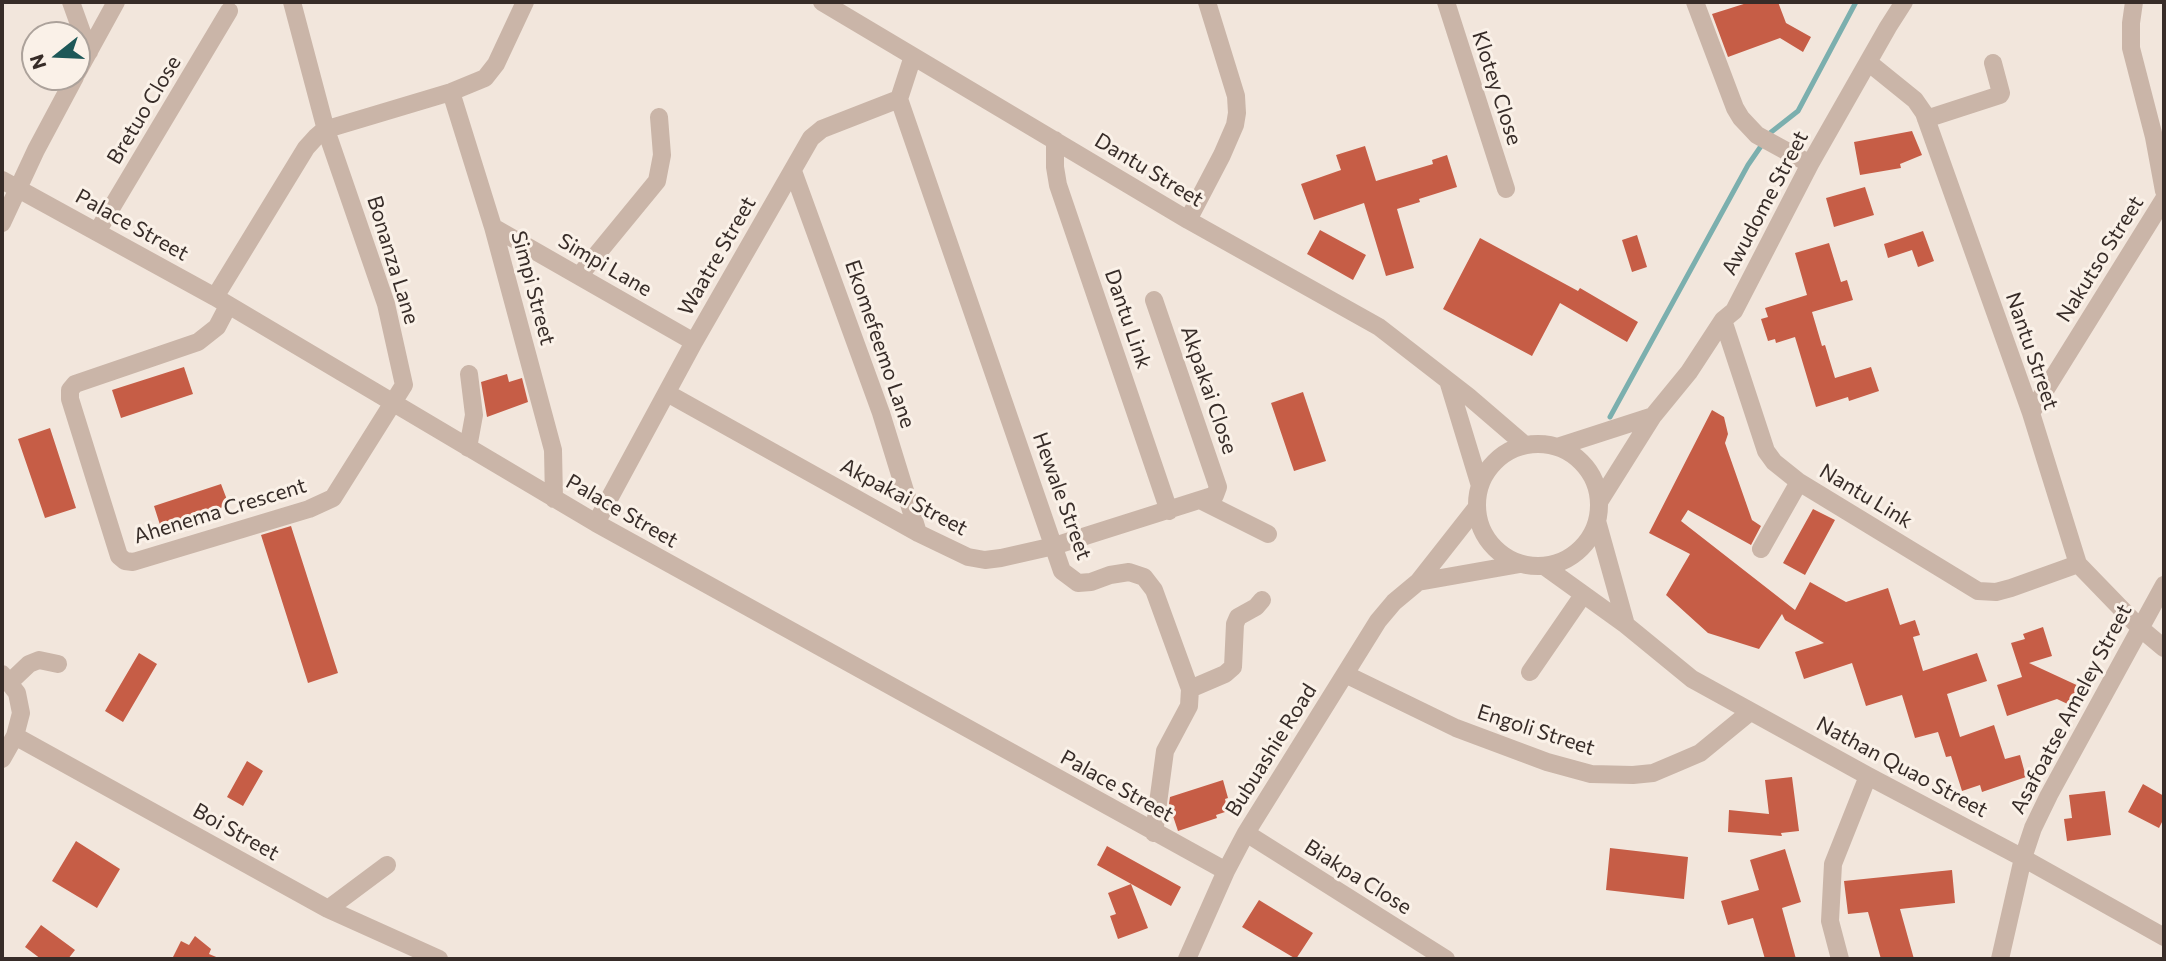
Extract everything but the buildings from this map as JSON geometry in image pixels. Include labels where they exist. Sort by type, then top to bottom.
[{"type":"street","points":[[71,2],[78,21]]},
{"type":"street","points":[[91,48],[116,2]]},
{"type":"street","name":"Bonanza Lane","points":[[292,2],[326,130],[386,304],[404,385],[391,403]]},
{"type":"street","points":[[222,301],[306,148],[316,137],[326,130],[451,92],[485,78],[491,72],[525,2]]},
{"type":"street","name":"Dantu Street","points":[[822,2],[1188,220],[1379,327],[1468,396],[1525,446]]},
{"type":"street","points":[[1188,220],[1227,144],[1237,113],[1236,96],[1206,2]]},
{"type":"street","name":"Klotey Close","points":[[1446,2],[1506,188]]},
{"type":"street","points":[[1695,2],[1735,108],[1757,135],[1810,164]]},
{"type":"street","name":"Awudome Street","points":[[1599,502],[1653,416],[1689,372],[1723,320],[1734,311],[1810,164],[1905,2]]},
{"type":"street","name":"Nakutso Street","points":[[2134,2],[2131,48],[2154,137],[2164,191]]},
{"type":"street","name":"Bretuo Close","points":[[97,232],[229,11]]},
{"type":"street","points":[[899,99],[913,56]]},
{"type":"street","name":"Nantu Street","points":[[1868,62],[1914,100],[1926,119],[2031,413],[2078,564],[2140,628],[2164,648]]},
{"type":"street","points":[[1926,119],[2000,95],[1993,63]]},
{"type":"street","points":[[2,223],[10,183],[66,91]]},
{"type":"street","name":"Simpi Street","points":[[451,92],[493,227],[553,450],[554,499]]},
{"type":"street","name":"Waatre Street","points":[[596,523],[694,342],[806,147],[818,131],[899,99]]},
{"type":"street","name":"Hewale Street","points":[[899,99],[1062,571],[1078,583],[1129,572],[1144,577],[1154,590],[1190,689]]},
{"type":"street","points":[[579,276],[657,181],[662,155],[659,117]]},
{"type":"street","name":"Dantu Link","points":[[1055,140],[1058,185],[1169,511]]},
{"type":"street","name":"Ekomefeemo Lane","points":[[793,171],[881,413],[918,533]]},
{"type":"street","name":"Palace Street","points":[[10,183],[222,301],[596,523],[1226,871]]},
{"type":"street","name":"Nakutso Street","points":[[2031,413],[2164,199]]},
{"type":"street","name":"Simpi Lane","points":[[493,227],[694,342]]},
{"type":"street","name":"Akpakai Close","points":[[1154,300],[1218,487],[1208,498]]},
{"type":"street","name":"Ahenema Crescent","points":[[222,301],[217,327],[198,342],[75,384],[70,390],[70,399],[122,560],[133,562],[325,503],[333,498],[391,403]]},
{"type":"street","name":"Nantu Link","points":[[1723,320],[1766,451],[1774,462],[1799,482],[1978,591],[1996,592],[2078,564]]},
{"type":"street","points":[[468,374],[474,415],[468,448]]},
{"type":"street","points":[[1450,384],[1480,486]]},
{"type":"street","name":"Akpakai Street","points":[[667,393],[918,533],[978,559],[1002,558],[1054,546],[1208,498]]},
{"type":"street","points":[[1557,447],[1653,416]]},
{"type":"street","points":[[1418,582],[1520,564],[1544,566],[1562,562],[1578,552],[1590,538],[1597,521],[1599,502],[1595,484],[1586,468],[1557,447],[1541,444],[1505,453],[1490,468],[1480,486],[1477,508],[1480,526],[1490,542],[1503,555],[1520,564]]},
{"type":"street","points":[[1760,549],[1799,482]]},
{"type":"street","points":[[1208,498],[1268,534]]},
{"type":"street","name":"Bubuashie Road","points":[[1187,959],[1246,833],[1378,621],[1394,602],[1418,582],[1477,508]]},
{"type":"street","points":[[1597,521],[1626,625]]},
{"type":"street","name":"Nathan Quao Street","points":[[1544,566],[1626,625],[1692,679],[2164,937]]},
{"type":"street","name":"Asafoatse Ameley Street","points":[[2000,959],[2023,858],[2033,828],[2164,585]]},
{"type":"street","points":[[1530,672],[1583,595]]},
{"type":"street","points":[[1154,832],[1165,751],[1189,706],[1190,689],[1225,674],[1233,667],[1235,624],[1238,617],[1256,607],[1262,600]]},
{"type":"street","points":[[2,759],[15,736],[21,713],[17,693],[6,678],[39,660],[58,664]]},
{"type":"street","name":"Engoli Street","points":[[1345,674],[1455,728],[1547,762],[1591,774],[1653,773],[1700,753],[1750,712]]},
{"type":"street","name":"Boi Street","points":[[15,736],[328,909],[439,959]]},
{"type":"street","points":[[1840,959],[1830,920],[1833,864],[1868,776]]},
{"type":"street","name":"Biakpa Close","points":[[1246,833],[1446,959]]},
{"type":"street","points":[[328,909],[387,865]]},
{"type":"waterway","points":[[1610,417],[1748,165],[1770,133],[1798,111],[1856,2]]}]
